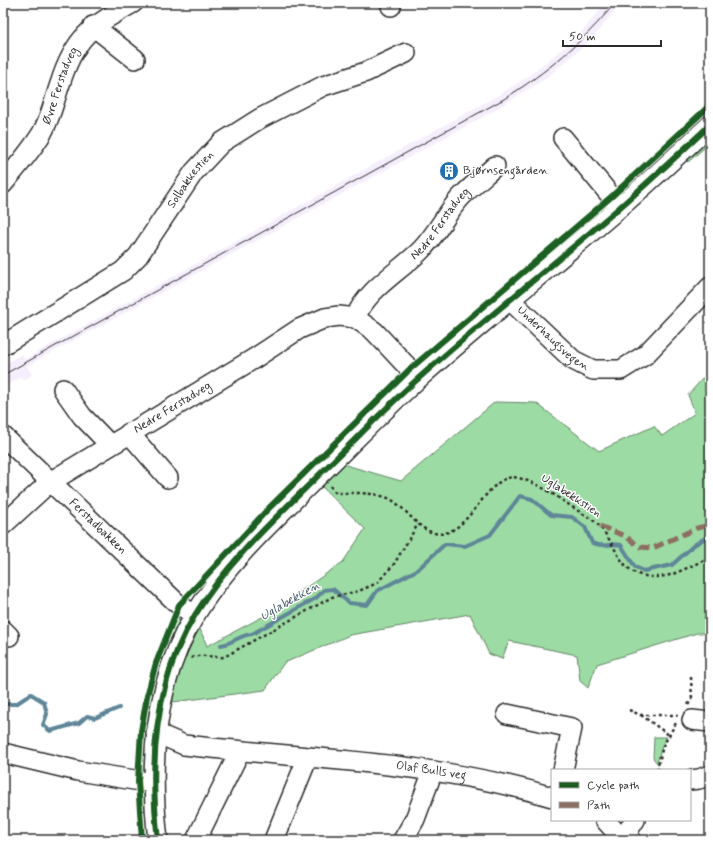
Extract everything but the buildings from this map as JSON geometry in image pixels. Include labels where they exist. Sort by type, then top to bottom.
[{"type":"street","name":"Øvre Ferstadveg","points":[[3,184],[42,132],[52,110],[60,82],[76,46],[93,26],[133,3]]},
{"type":"street","points":[[93,26],[135,58]]},
{"type":"street","name":"Solbakkestien","points":[[3,345],[123,271],[138,256],[194,172],[221,143],[259,120],[323,86],[366,72],[406,53]]},
{"type":"street","points":[[158,840],[153,783],[156,733],[162,699],[171,668],[195,615],[219,581],[276,516],[323,472],[418,378],[620,207],[710,125]]},
{"type":"street","points":[[563,138],[620,207]]},
{"type":"street","name":"Nedre Ferstadveg","points":[[355,318],[360,307],[385,281],[421,250],[435,234],[461,197],[495,166]]},
{"type":"street","name":"Underhaugsvegen","points":[[510,300],[573,360],[593,370],[621,370],[645,355],[710,287]]},
{"type":"street","name":"Nedre Ferstadveg","points":[[3,525],[50,482],[255,358],[300,329],[325,318],[338,316],[355,318],[374,331],[418,378]]},
{"type":"street","points":[[63,388],[82,416],[110,445]]},
{"type":"street","points":[[129,433],[168,478]]},
{"type":"street","name":"Ferstadbakken","points":[[3,436],[179,605],[195,615]]},
{"type":"street","points":[[507,714],[572,728],[563,769]]},
{"type":"street","name":"Olaf Bulls veg","points":[[156,733],[184,745],[433,771],[515,786],[551,797]]},
{"type":"street","points":[[196,840],[240,751]]},
{"type":"street","points":[[3,753],[78,771],[153,783]]},
{"type":"street","points":[[274,840],[308,757]]},
{"type":"street","points":[[403,840],[415,819],[433,771]]},
{"type":"street","points":[[691,780],[700,779],[710,775]]},
{"type":"street","points":[[606,821],[626,839],[635,821]]},
{"type":"path","points":[[189,659],[197,655],[210,658],[224,657],[332,597],[359,591],[377,582],[394,564],[418,524]]},
{"type":"path","points":[[691,677],[691,707],[696,717]]},
{"type":"path","points":[[692,699],[696,717]]},
{"type":"path","points":[[629,710],[640,715],[669,735]]},
{"type":"path","points":[[640,715],[681,716],[663,746],[657,769]]},
{"type":"shaded area","points":[[606,3],[621,3],[592,39],[545,79],[490,113],[27,366],[32,375],[24,380],[21,377],[3,388],[3,365],[22,354],[25,359],[502,93],[529,76],[579,35]]},
{"type":"green space","points":[[710,135],[710,143],[688,162],[684,159]]},
{"type":"green space","points":[[608,204],[610,204],[538,264],[540,261]]},
{"type":"green space","points":[[710,370],[710,633],[697,633],[597,664],[588,688],[580,681],[577,655],[509,641],[502,659],[489,654],[470,614],[350,635],[284,663],[265,690],[173,702],[172,692],[198,624],[207,646],[266,615],[343,562],[365,529],[319,484],[339,463],[401,481],[495,402],[536,403],[599,451],[654,426],[662,436],[695,413],[688,395]]},
{"type":"green space","points":[[178,615],[180,628],[156,695],[151,694],[168,639]]},
{"type":"green space","points":[[151,700],[154,700],[147,775],[141,777],[144,734]]},
{"type":"green space","points":[[654,737],[667,737],[662,746],[657,763],[653,758]]},
{"type":"green space","points":[[141,787],[147,789],[143,818]]},
{"type":"waterway","name":"Uglabekken","points":[[221,645],[252,634],[316,598],[324,590],[333,589],[349,603],[367,605],[377,591],[417,570],[445,544],[465,546],[490,535],[520,496],[532,499],[551,515],[572,517],[585,527],[592,543],[597,545],[621,545],[635,567],[644,571],[672,565],[694,545],[710,535]]},
{"type":"waterway","name":"Uglabekken","points":[[3,704],[16,704],[31,694],[44,702],[47,714],[43,725],[50,731],[79,723],[87,716],[95,718],[119,708]]},
{"type":"tram line","points":[[3,375],[504,99],[564,56],[590,31],[615,3]]},
{"type":"marked path","points":[[600,526],[625,536],[640,547],[653,548],[697,528],[710,525]]},
{"type":"cycle path","points":[[142,840],[138,781],[141,731],[147,696],[156,663],[179,605],[268,509],[410,369],[611,197],[707,108],[710,103]]},
{"type":"cycle path","points":[[158,840],[155,811],[155,753],[163,696],[181,641],[195,615],[223,575],[255,538],[408,388],[469,334],[619,208],[710,125]]},
{"type":"place","name":"Bjørnsengården","points":[[449,171]]}]
